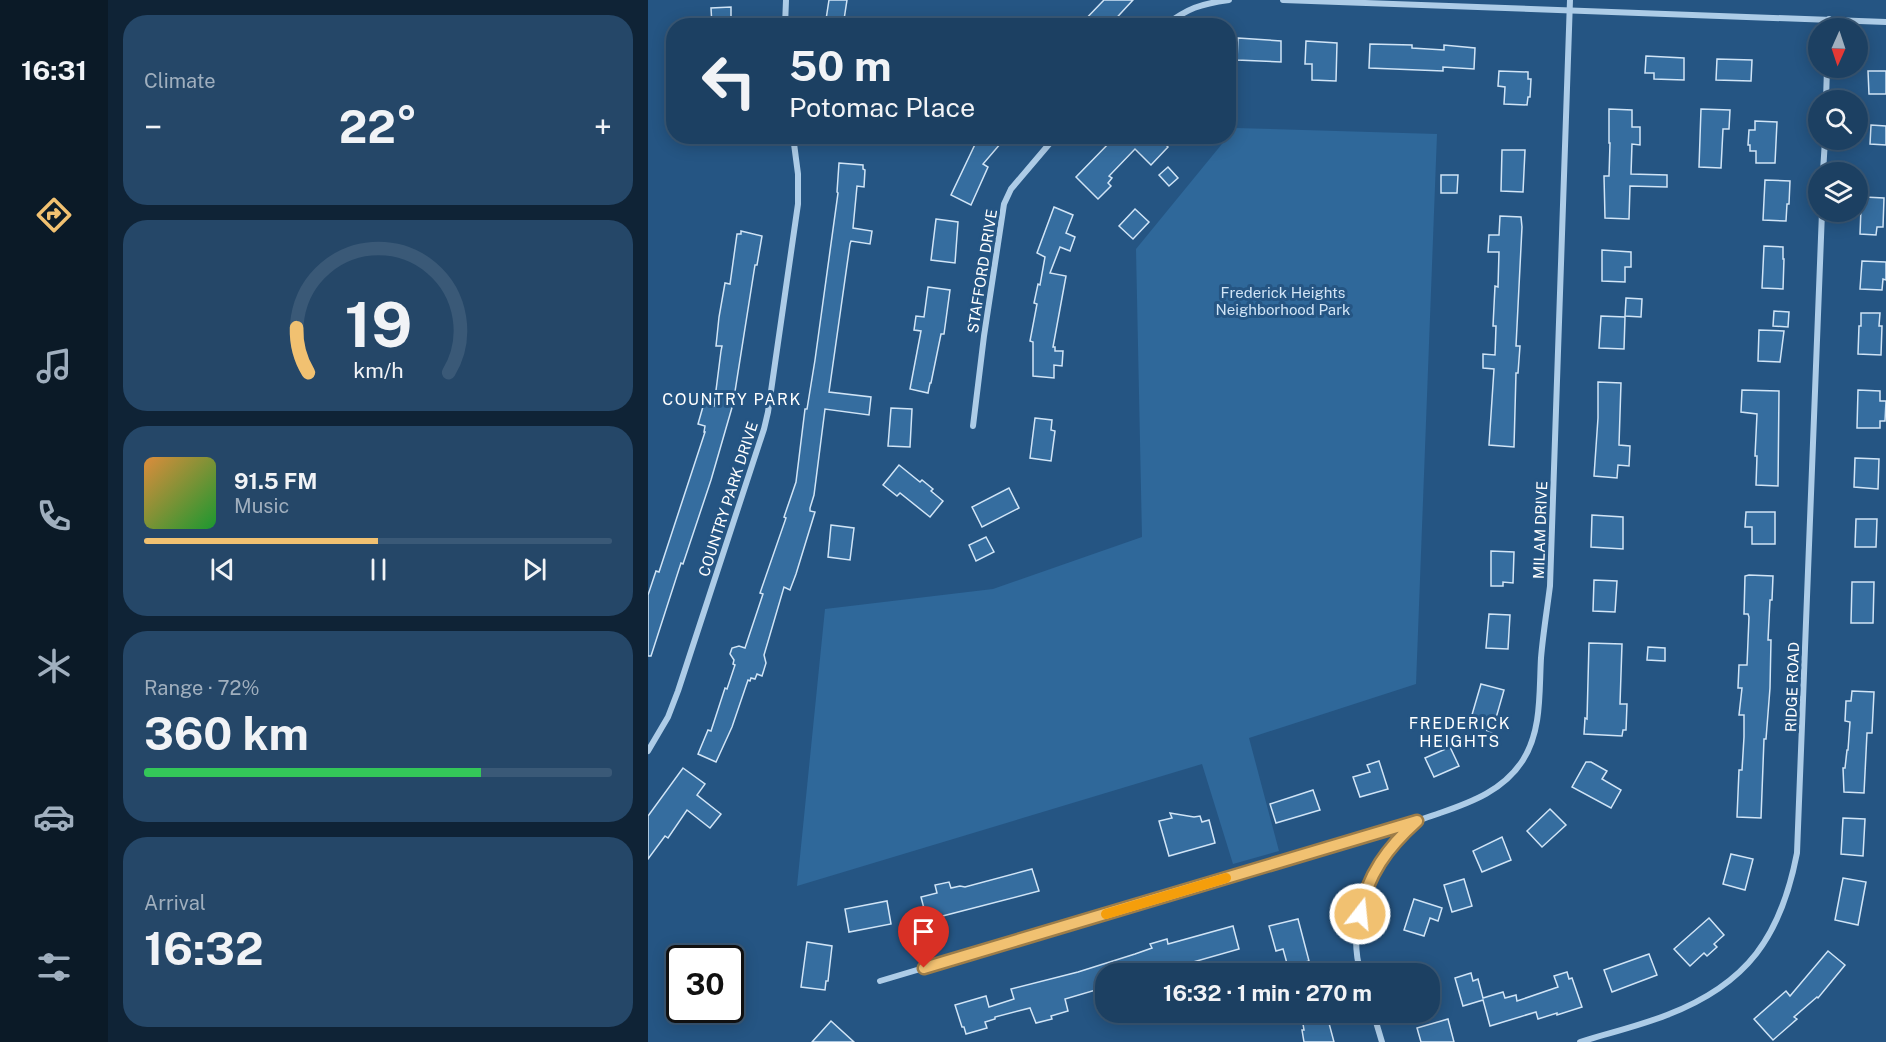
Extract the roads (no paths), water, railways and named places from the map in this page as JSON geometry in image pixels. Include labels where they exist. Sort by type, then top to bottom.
[{"type":"street","points":[[785,18],[786,0]]},
{"type":"street","points":[[1174,18],[1183,11],[1229,0]]},
{"type":"street","points":[[1283,0],[1570,12],[1808,18]]},
{"type":"street","name":"MILAM DRIVE","points":[[1359,963],[1357,926],[1362,902],[1370,878],[1384,856],[1417,821],[1482,796],[1511,776],[1532,743],[1537,724],[1541,655],[1550,586],[1570,0]]},
{"type":"street","points":[[1868,21],[1886,22]]},
{"type":"street","name":"COUNTRY PARK DRIVE","points":[[648,751],[668,717],[678,691],[764,429],[782,324],[798,204],[798,174],[794,144]]},
{"type":"street","name":"STAFFORD DRIVE","points":[[973,426],[1004,204],[1011,189],[1049,144]]},
{"type":"street","name":"RIDGE ROAD","points":[[1580,1042],[1666,1016],[1694,1004],[1720,988],[1744,969],[1771,933],[1783,907],[1791,880],[1797,853],[1822,222]]},
{"type":"street","points":[[880,981],[1417,821]]},
{"type":"street","points":[[1376,1023],[1382,1042]]},
{"type":"district","name":"COUNTRY PARK","points":[[732,399]]},
{"type":"district","name":"FREDERICK HEIGHTS","points":[[1460,732]]},
{"type":"park label","name":"Frederick Heights Neighborhood Park","points":[[1283,300]]}]
